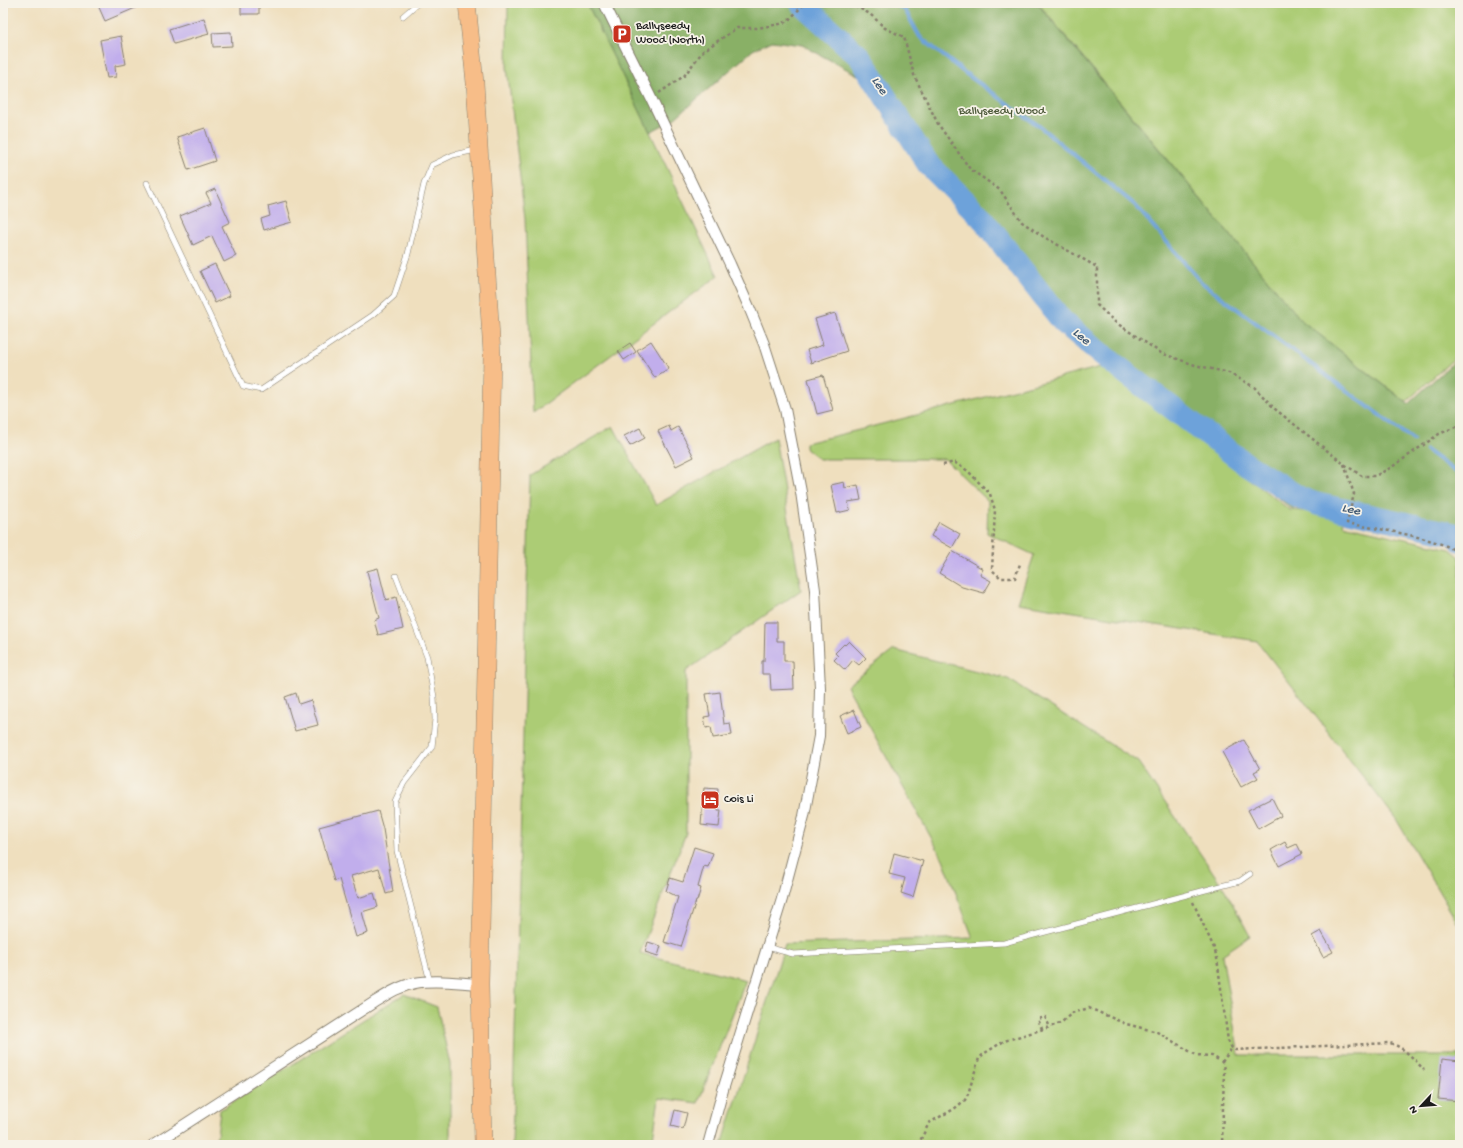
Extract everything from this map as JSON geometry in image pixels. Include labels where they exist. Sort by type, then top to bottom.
[{"type":"highway","points":[[467,3],[475,83],[492,354],[480,984],[484,1145]]},
{"type":"street","points":[[604,3],[651,98],[749,307],[780,390],[802,492],[816,590],[820,688],[819,736],[804,816],[708,1145]]},
{"type":"street","points":[[153,1145],[395,990],[414,983],[430,982],[480,984]]},
{"type":"lane","points":[[403,16],[418,3]]},
{"type":"lane","points":[[147,183],[243,386],[261,390],[373,316],[394,296],[408,254],[424,184],[432,165],[453,155],[479,149]]},
{"type":"lane","points":[[396,576],[427,657],[434,697],[435,719],[432,747],[404,783],[395,802],[397,851],[430,982]]},
{"type":"lane","points":[[767,947],[793,954],[1004,943],[1240,881],[1250,874]]},
{"type":"path","points":[[671,86],[684,76],[703,51],[737,28],[757,28],[788,21],[805,3]]},
{"type":"path","points":[[850,3],[870,14],[885,28],[904,37],[914,76],[938,124],[970,169],[1000,190],[1022,222],[1044,238],[1097,267],[1097,306],[1115,322],[1161,353],[1195,365],[1229,372],[1254,387],[1275,409],[1344,464],[1362,476],[1375,476],[1392,467],[1439,434],[1460,425]]},
{"type":"path","points":[[943,466],[954,462],[968,471],[990,494],[995,510],[992,570],[1001,578],[1015,578],[1020,564]]},
{"type":"path","points":[[1344,464],[1354,494],[1347,523],[1450,546],[1460,553]]},
{"type":"path","points":[[1190,894],[1217,958],[1228,1041],[1232,1048],[1236,1050],[1390,1043],[1399,1046],[1424,1070]]},
{"type":"path","points":[[918,1145],[929,1124],[954,1109],[965,1100],[979,1058],[1004,1041],[1050,1027],[1062,1022],[1072,1013],[1089,1008],[1126,1024],[1157,1032],[1196,1055],[1212,1056],[1222,1062],[1224,1069],[1222,1145]]},
{"type":"path","points":[[1042,1029],[1038,1019],[1045,1017],[1050,1027]]},
{"type":"path","points":[[1222,1062],[1225,1060],[1232,1048]]},
{"type":"green space","points":[[508,3],[587,3],[718,276],[533,413],[525,219],[507,67]]},
{"type":"green space","name":"Ballyseedy Wood","points":[[587,3],[1037,3],[1302,321],[1408,404],[1460,356],[1460,550],[1451,544],[1331,513],[1291,508],[1071,339],[981,227],[923,169],[863,78],[802,45],[772,41],[753,50],[674,119],[650,132]]},
{"type":"green space","points":[[1038,3],[1460,3],[1460,353],[1406,402],[1302,321]]},
{"type":"green space","points":[[1101,367],[1290,510],[1331,513],[1345,518],[1343,525],[1450,549],[1460,557],[1460,927],[1396,819],[1257,641],[1018,603],[1034,555],[987,533],[988,501],[945,459],[819,459],[805,448],[805,443]]},
{"type":"green space","points":[[613,426],[656,505],[775,438],[801,590],[686,671],[686,833],[640,953],[746,980],[698,1103],[659,1098],[652,1145],[512,1145],[530,475]]},
{"type":"green space","points":[[894,650],[1008,679],[1138,762],[1225,890],[1250,936],[1222,955],[1239,1055],[1460,1055],[1460,1145],[722,1145],[785,944],[973,938],[943,859],[847,686]]},
{"type":"green space","points":[[404,994],[437,1007],[450,1064],[450,1145],[213,1145],[217,1135],[220,1110]]},
{"type":"building","points":[[97,3],[147,3],[105,21]]},
{"type":"building","points":[[241,3],[259,3],[259,14],[241,14]]},
{"type":"building","points":[[204,18],[209,34],[174,44],[169,29]]},
{"type":"building","points":[[231,32],[232,46],[213,47],[212,33]]},
{"type":"building","points":[[121,36],[126,64],[115,66],[116,77],[107,78],[100,40]]},
{"type":"building","points":[[205,128],[215,161],[188,170],[177,137]]},
{"type":"building","points":[[215,189],[230,222],[222,226],[236,256],[224,262],[212,236],[193,245],[180,216],[211,203],[206,193]]},
{"type":"building","points":[[286,201],[292,222],[264,230],[261,219],[270,216],[268,206]]},
{"type":"building","points":[[215,264],[230,296],[215,303],[200,271]]},
{"type":"building","points":[[835,313],[847,351],[811,363],[807,350],[823,345],[815,319]]},
{"type":"building","points":[[651,341],[669,369],[655,378],[637,350]]},
{"type":"building","points":[[630,343],[636,352],[624,360],[618,351]]},
{"type":"building","points":[[823,375],[833,410],[817,414],[808,379]]},
{"type":"building","points":[[669,426],[671,431],[678,427],[694,457],[676,466],[658,431]]},
{"type":"building","points":[[640,428],[645,438],[630,446],[624,436]]},
{"type":"building","points":[[844,482],[845,488],[858,485],[861,500],[848,502],[850,510],[837,513],[831,485]]},
{"type":"building","points":[[939,522],[960,534],[952,548],[931,536]]},
{"type":"building","points":[[952,551],[983,569],[980,575],[991,581],[984,593],[962,587],[939,573]]},
{"type":"building","points":[[378,568],[386,600],[396,597],[403,629],[378,635],[374,620],[379,618],[367,571]]},
{"type":"building","points":[[765,622],[777,622],[777,641],[784,641],[784,661],[793,661],[794,689],[771,690],[770,674],[762,674],[762,661],[764,661]]},
{"type":"building","points":[[849,641],[866,658],[859,665],[853,660],[845,670],[834,660],[838,656],[835,653]]},
{"type":"building","points":[[720,692],[724,724],[730,723],[732,735],[713,738],[711,727],[706,728],[704,717],[710,716],[706,694]]},
{"type":"building","points":[[296,693],[299,704],[311,700],[318,725],[295,731],[285,697]]},
{"type":"building","points":[[854,710],[861,727],[847,733],[840,716]]},
{"type":"building","points":[[1244,740],[1260,769],[1254,772],[1258,778],[1241,787],[1222,752]]},
{"type":"building","name":"Cois Li","points":[[704,788],[718,789],[717,810],[721,810],[719,827],[701,825]]},
{"type":"building","points":[[1272,798],[1281,816],[1258,829],[1248,810]]},
{"type":"building","points":[[378,811],[383,829],[393,892],[386,894],[379,868],[351,876],[358,898],[374,893],[378,907],[362,912],[368,933],[356,937],[339,879],[334,881],[319,827]]},
{"type":"building","points":[[1285,842],[1288,848],[1297,844],[1302,854],[1279,866],[1271,850]]},
{"type":"building","points":[[694,847],[713,853],[708,867],[704,866],[698,887],[701,888],[681,947],[664,942],[678,897],[666,891],[670,878],[683,882]]},
{"type":"building","points":[[894,853],[923,861],[913,897],[901,893],[905,878],[889,874]]},
{"type":"building","points":[[1321,931],[1333,952],[1323,957],[1312,936]]},
{"type":"building","points":[[648,942],[661,946],[658,956],[645,952]]},
{"type":"building","points":[[1442,1059],[1460,1061],[1459,1101],[1438,1099]]},
{"type":"building","points":[[675,1110],[687,1113],[683,1129],[671,1126]]},
{"type":"waterway","name":"Lee","points":[[801,3],[860,57],[928,164],[981,217],[1063,322],[1114,364],[1246,464],[1300,498],[1317,504],[1454,534],[1460,540]]},
{"type":"waterway","points":[[894,3],[905,10],[920,37],[965,73],[1039,126],[1135,205],[1201,282],[1413,440]]},
{"type":"waterway","points":[[1426,450],[1460,475]]},
{"type":"place","name":"Ballyseedy Wood (North)","points":[[622,34]]},
{"type":"place","name":"Cois Li","points":[[710,800]]}]
